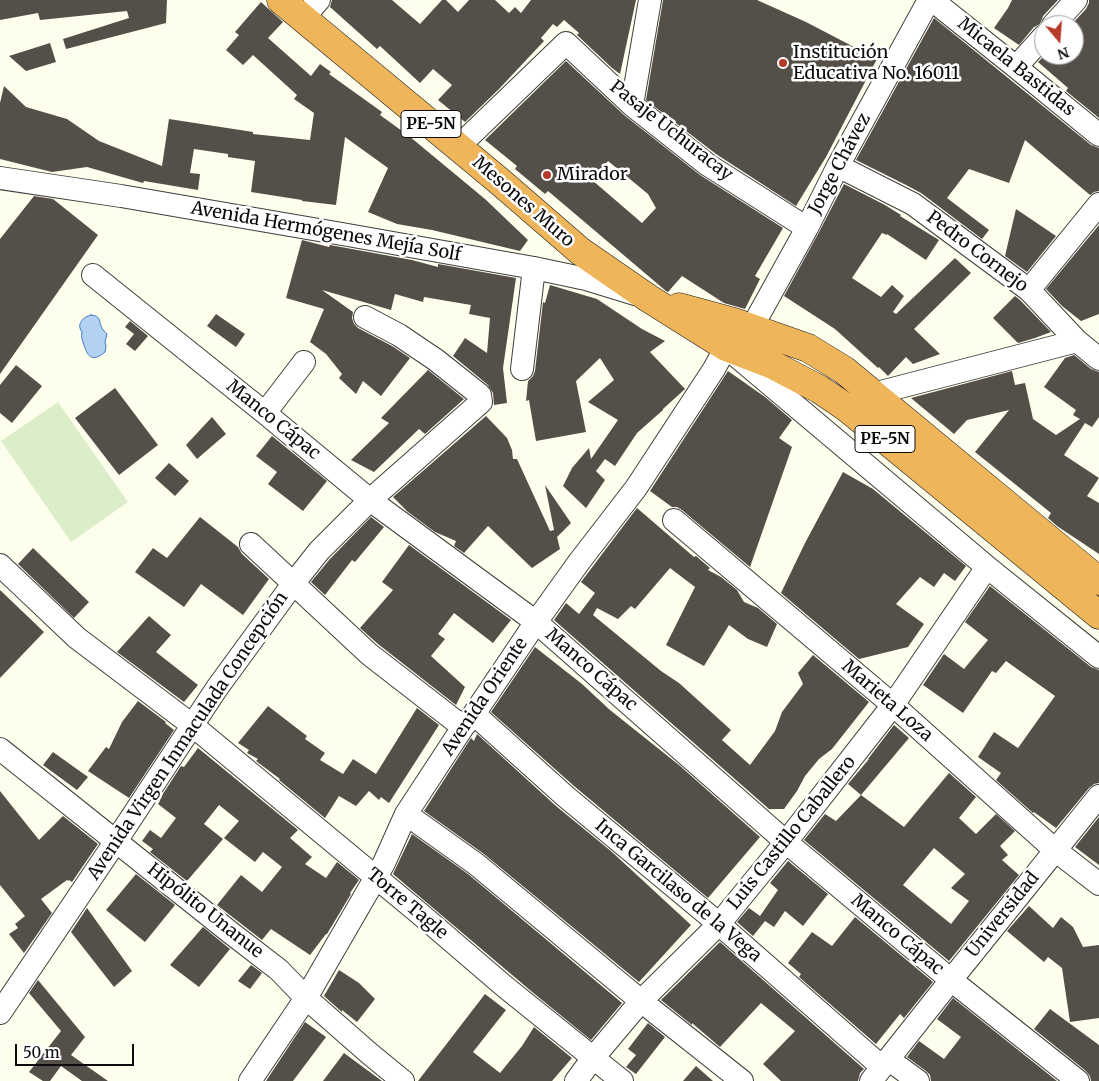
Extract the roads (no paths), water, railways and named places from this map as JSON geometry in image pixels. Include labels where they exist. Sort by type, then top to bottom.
[{"type":"highway","name":"Mesones Muro","points":[[281,0],[311,9],[458,147],[580,251],[648,298]]},
{"type":"highway","name":"PE-5N","points":[[648,298],[737,333],[808,348],[844,370],[1099,581]]},
{"type":"highway","name":"PE-5N","points":[[737,333],[773,365],[847,408],[1099,615]]},
{"type":"street","points":[[632,105],[650,0]]},
{"type":"street","name":"Micaela Bastidas","points":[[930,0],[1099,135]]},
{"type":"street","name":"Jorge Chávez","points":[[737,333],[807,228],[838,166],[930,0]]},
{"type":"street","points":[[1063,15],[1076,0]]},
{"type":"street","name":"Pasaje Uchuracay","points":[[458,147],[566,43],[632,105],[708,165],[807,228]]},
{"type":"street","points":[[1016,67],[1034,47]]},
{"type":"street","name":"Pedro Cornejo","points":[[838,166],[913,204],[1029,290],[1077,341],[1099,360]]},
{"type":"street","name":"Avenida Hermógenes Mejía Solf","points":[[0,178],[121,196],[534,268],[586,279],[648,298]]},
{"type":"street","points":[[1029,290],[1099,204]]},
{"type":"street","points":[[522,369],[534,268]]},
{"type":"street","name":"Manco Cápac","points":[[93,275],[370,500],[536,622],[786,842],[951,980],[1078,1081]]},
{"type":"street","name":"Avenida Virgen Inmaculada Concepción","points":[[0,1013],[217,688],[293,584],[319,551],[370,500],[480,402],[480,395],[436,360],[399,335],[365,317]]},
{"type":"street","points":[[737,333],[988,567],[1099,657]]},
{"type":"street","name":"Avenida Oriente","points":[[250,1081],[306,998],[384,863],[406,814],[536,622],[636,488],[737,333]]},
{"type":"street","points":[[873,394],[1077,341]]},
{"type":"street","points":[[265,413],[304,362]]},
{"type":"street","name":"Marieta Loza","points":[[674,520],[893,705],[1055,850],[1099,884]]},
{"type":"street","name":"Inca Garcilaso de la Vega","points":[[251,544],[369,654],[469,721],[566,796],[719,924],[880,1069],[918,1081]]},
{"type":"street","name":"Torre Tagle","points":[[0,565],[77,638],[192,726],[419,913],[511,992],[622,1081]]},
{"type":"street","name":"Luis Castillo Caballero","points":[[576,1081],[641,1001],[719,924],[786,842],[893,705],[988,567]]},
{"type":"street","name":"Hipólito Unanue","points":[[0,749],[279,970],[306,998],[404,1081]]},
{"type":"street","name":"Universidad","points":[[880,1069],[1099,796]]},
{"type":"street","points":[[406,814],[476,864],[641,1001],[742,1081]]},
{"type":"water","points":[[91,315],[98,318],[107,334],[105,352],[94,358],[89,356],[82,340],[80,329],[83,319]]},
{"type":"place","name":"Institución Educativa No. 16011","points":[[783,63]]},
{"type":"place","name":"Mirador","points":[[547,175]]}]
